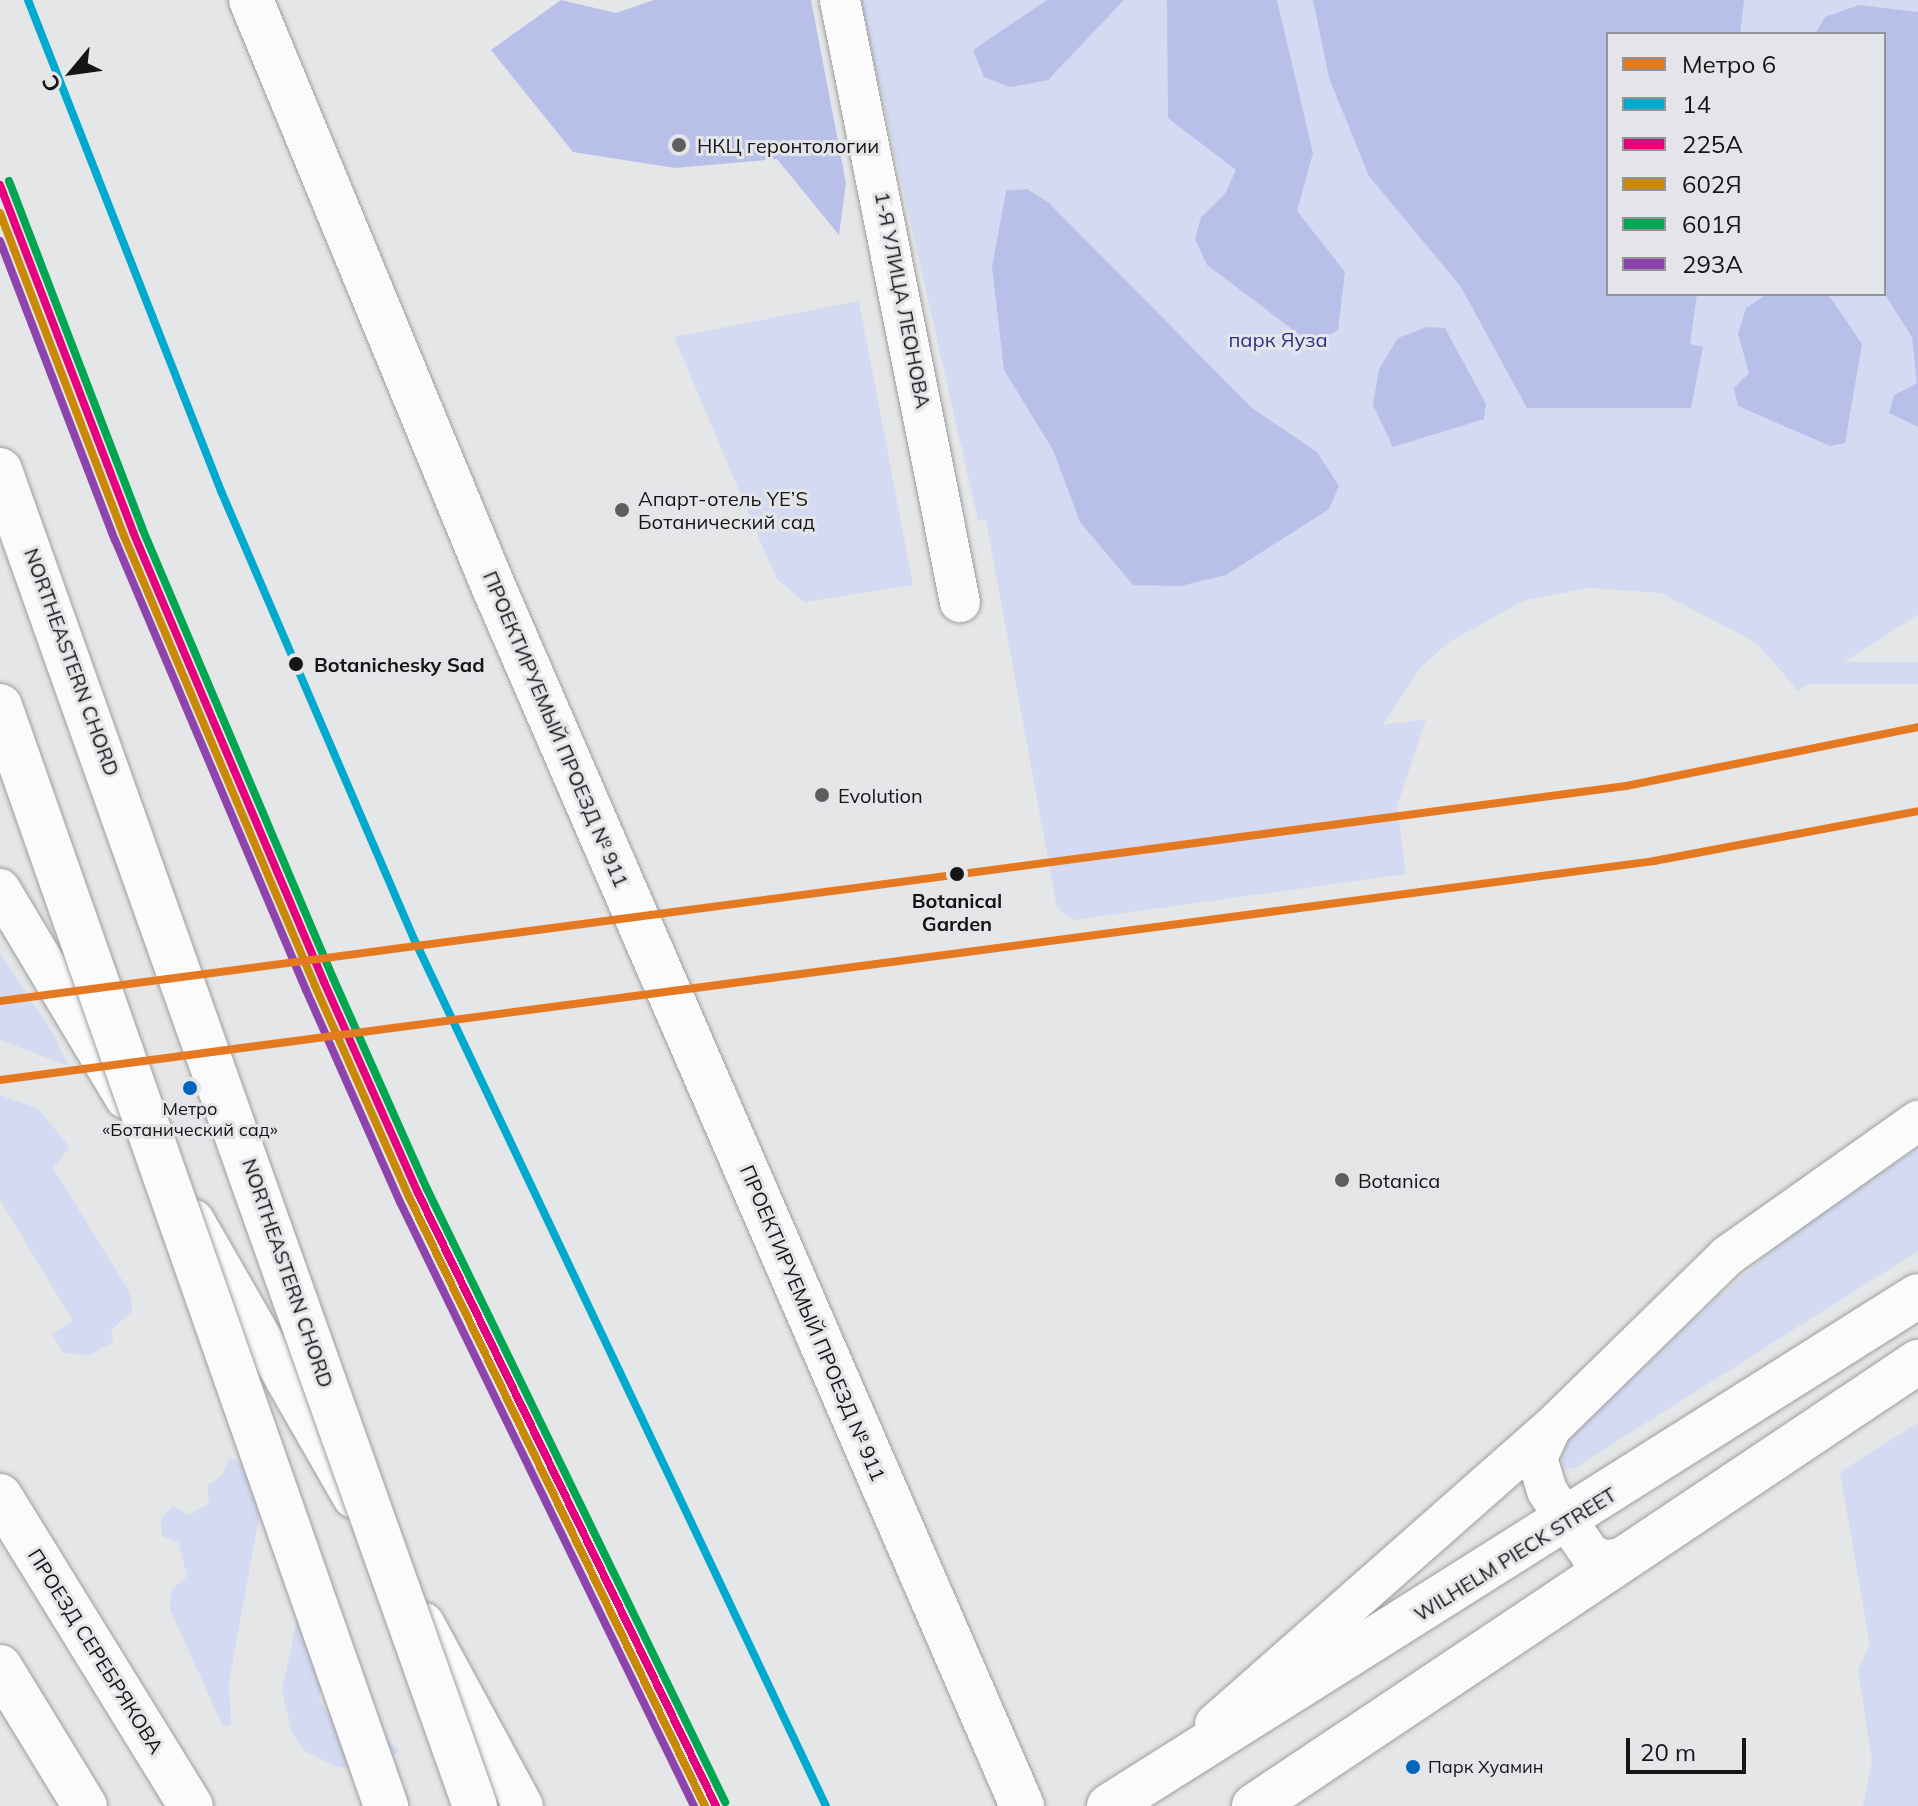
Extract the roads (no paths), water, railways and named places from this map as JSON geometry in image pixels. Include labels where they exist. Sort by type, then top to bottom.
[{"type":"main road","name":"ПРОЕКТИРУЕМЫЙ ПРОЕЗД № 911","points":[[251,0],[494,588],[1022,1806]]},
{"type":"main road","name":"NORTHEASTERN CHORD","points":[[0,470],[475,1806]]},
{"type":"main road","points":[[0,706],[386,1806]]},
{"type":"main road","name":"WILHELM PIECK STREET","points":[[1109,1806],[1567,1522],[1918,1296]]},
{"type":"main road","points":[[1254,1806],[1918,1362]]},
{"type":"main road","name":"ПРОЕЗД СЕРЕБРЯКОВА","points":[[0,1496],[191,1806]]},
{"type":"main road","points":[[0,1667],[85,1806]]},
{"type":"street","name":"1-Я УЛИЦА ЛЕОНОВА","points":[[840,0],[960,602]]},
{"type":"street","points":[[0,889],[523,1806]]},
{"type":"street","points":[[1148,1784],[1551,1428],[1727,1256],[1918,1121]]},
{"type":"street","points":[[1551,1428],[1539,1473],[1567,1522],[1598,1560],[1625,1557]]},
{"type":"metro line","name":"6","points":[[0,1001],[1626,786],[1918,727]]},
{"type":"metro line","name":"6","points":[[0,1080],[1654,861],[1918,811]]},
{"type":"place","name":"НКЦ геронтологии","points":[[679,145]]},
{"type":"place","name":"Апарт-отель YE’S Ботанический сад","points":[[622,510]]},
{"type":"place","name":"Botanichesky Sad","points":[[296,664]]},
{"type":"place","name":"Evolution","points":[[822,795]]},
{"type":"place","name":"Botanical Garden","points":[[957,874]]},
{"type":"place","name":"Метро «Ботанический сад»","points":[[190,1088]]},
{"type":"place","name":"Botanica","points":[[1342,1180]]},
{"type":"place","name":"Парк Хуамин","points":[[1413,1767]]},
{"type":"park label","name":"парк Яуза","points":[[1278,339]]}]
